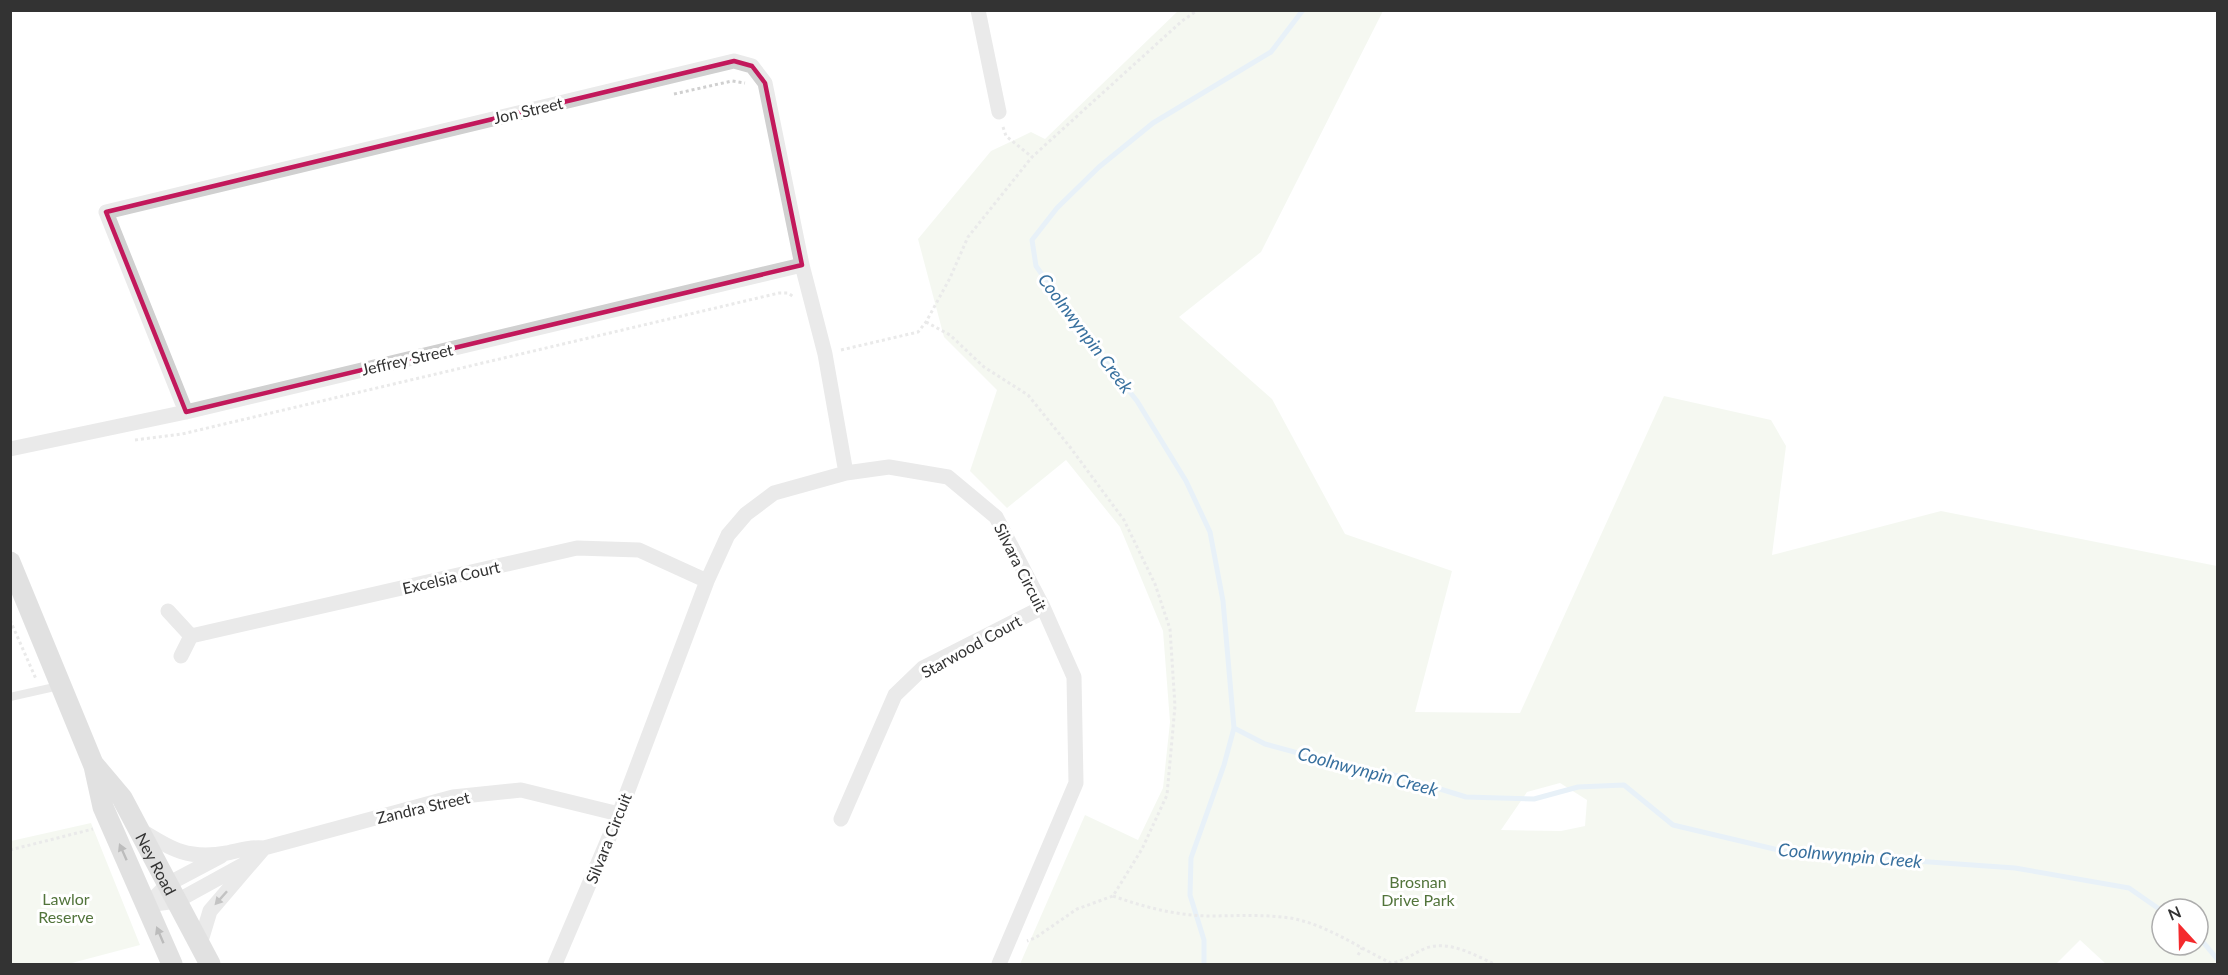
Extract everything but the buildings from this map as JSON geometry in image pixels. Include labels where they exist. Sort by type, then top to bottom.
[{"type":"main road","name":"Ney Road","points":[[10,562],[94,766],[103,807],[172,964]]},
{"type":"main road","name":"Ney Road","points":[[94,766],[122,798],[210,964]]},
{"type":"street","points":[[978,10],[999,112]]},
{"type":"street","name":"Jon Street","points":[[186,412],[106,212],[734,61],[752,66],[765,83],[802,265],[825,354],[846,473]]},
{"type":"street","name":"Jeffrey Street","points":[[10,449],[186,412],[802,265]]},
{"type":"street","name":"Silvara Circuit","points":[[555,964],[619,814],[707,581],[728,535],[746,514],[774,493],[846,473],[890,467],[948,477],[996,517],[1043,607],[1074,677],[1076,783],[999,964]]},
{"type":"street","name":"Excelsia Court","points":[[191,636],[577,548],[639,550],[707,581]]},
{"type":"street","name":"Starwood Court","points":[[841,819],[895,695],[923,668],[1043,607]]},
{"type":"street","points":[[168,611],[191,636],[181,656]]},
{"type":"street","name":"Zandra Street","points":[[147,905],[259,854],[453,797],[521,790],[619,814]]},
{"type":"street","name":"Zandra Street","points":[[139,829],[163,844],[190,855],[226,853],[246,847],[259,854]]},
{"type":"street","name":"Zandra Street","points":[[173,892],[226,853]]},
{"type":"street","points":[[200,944],[210,911],[259,854]]},
{"type":"lane","points":[[10,697],[61,686]]},
{"type":"path","points":[[825,354],[918,332],[950,278],[968,237],[1032,157],[1182,21],[1198,10]]},
{"type":"path","points":[[674,94],[732,81],[747,84]]},
{"type":"path","points":[[999,112],[1006,136],[1032,157]]},
{"type":"path","points":[[130,441],[182,434],[783,290],[798,302]]},
{"type":"path","points":[[926,322],[950,335],[984,367],[1028,394],[1063,438],[1124,520],[1155,584],[1170,629],[1175,706],[1167,795],[1142,849],[1113,896]]},
{"type":"path","points":[[10,850],[97,827]]},
{"type":"path","points":[[1009,941],[1021,942],[1035,938],[1077,909],[1113,896],[1177,914],[1207,916],[1251,914],[1292,918],[1327,930],[1392,963],[1399,962],[1428,947],[1446,946],[1472,953],[1494,964]]},
{"type":"path","points":[[1358,956],[1362,948]]},
{"type":"highlighted area","points":[[734,61],[752,66],[765,83],[802,265],[186,412],[106,212]]},
{"type":"green space","name":"Brosnan Drive Park","points":[[1179,10],[1383,11],[1261,252],[1179,317],[1272,399],[1345,534],[1452,571],[1415,712],[1520,713],[1664,396],[1771,420],[1786,446],[1772,555],[1941,511],[2217,566],[2217,964],[2106,964],[2080,940],[2056,964],[1020,964],[1085,815],[1138,840],[1163,788],[1170,722],[1163,631],[1120,527],[1066,460],[1007,508],[970,471],[997,390],[944,337],[918,239],[991,151],[1031,132],[1045,139]],"holes":[[[1560,783],[1587,800],[1585,826],[1561,831],[1501,830],[1527,792]]]},
{"type":"green space","name":"Lawlor Reserve","points":[[91,823],[140,945],[68,964],[11,964],[11,841]]},
{"type":"waterway","name":"Coolnwynpin Creek","points":[[1204,964],[1204,940],[1190,895],[1191,858],[1224,765],[1234,728],[1223,601],[1210,532],[1186,481],[1137,401],[1100,355],[1036,266],[1032,240],[1057,208],[1099,167],[1153,123],[1271,52],[1303,10]]},
{"type":"waterway","name":"Coolnwynpin Creek","points":[[1234,728],[1265,744],[1331,762],[1398,776],[1466,797],[1534,799],[1578,787],[1624,785],[1673,825],[1787,852],[2015,868],[2129,888],[2150,903]]},
{"type":"waterway","name":"Coolnwynpin Creek","points":[[2210,950],[2218,960]]}]
